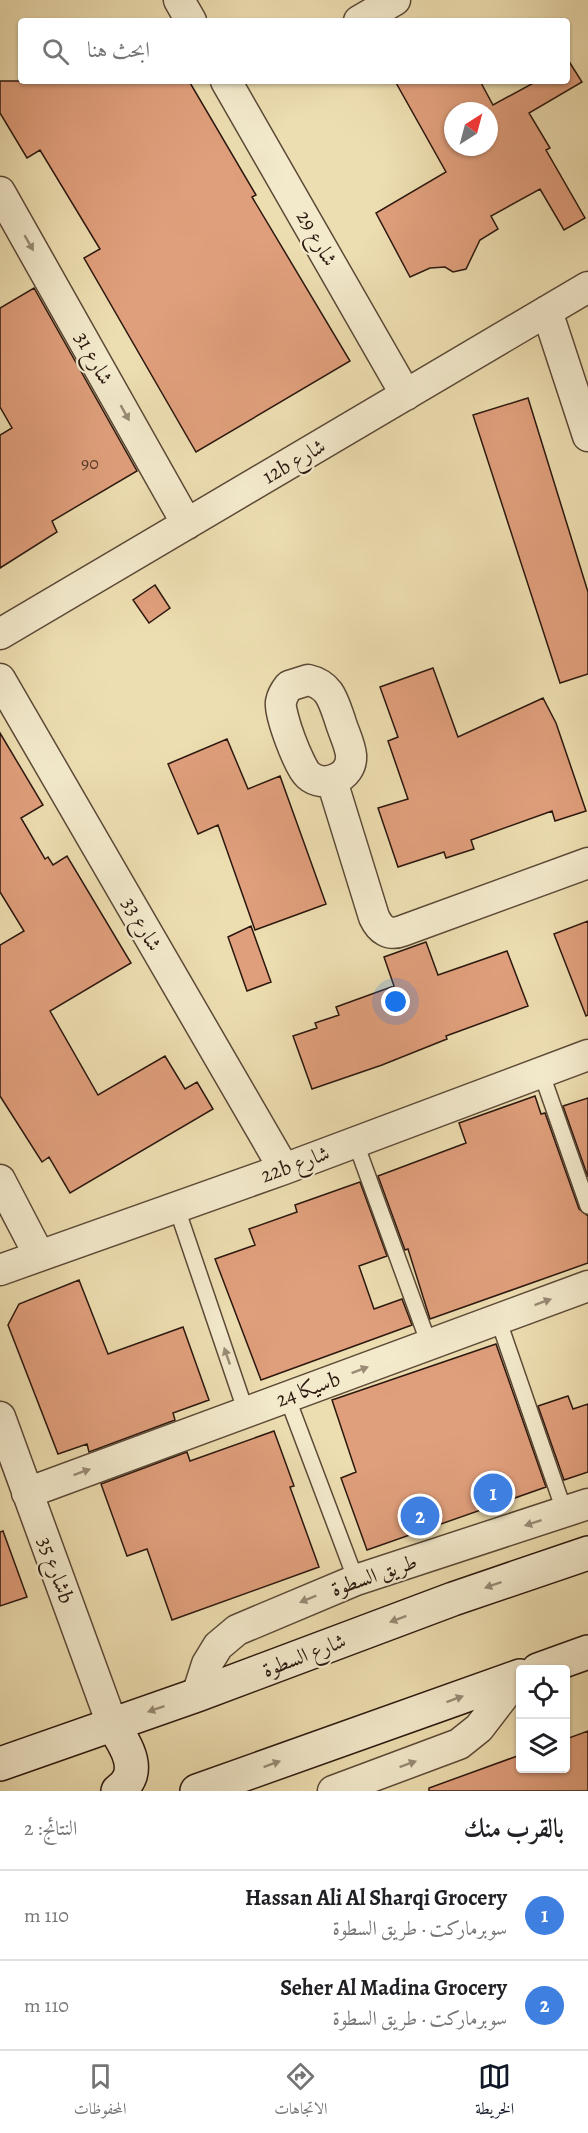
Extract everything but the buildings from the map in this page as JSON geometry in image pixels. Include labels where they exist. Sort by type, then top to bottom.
[{"type":"main road","name":"شارع السطوة","points":[[7,1757],[197,1695],[453,1599],[588,1553]]},
{"type":"main road","points":[[551,1665],[588,1652]]},
{"type":"main road","points":[[197,1791],[516,1678]]},
{"type":"main road","points":[[112,1724],[129,1752],[132,1764],[130,1776],[118,1791]]},
{"type":"street","points":[[179,0],[189,18]]},
{"type":"street","points":[[364,18],[395,0]]},
{"type":"street","name":"شارع 29","points":[[238,85],[406,395]]},
{"type":"street","name":"شارع 31","points":[[0,192],[187,524]]},
{"type":"street","name":"12b شارع","points":[[0,634],[588,287]]},
{"type":"street","points":[[547,311],[588,436]]},
{"type":"street","name":"شارع 33","points":[[0,679],[284,1169]]},
{"type":"street","points":[[332,781],[374,917],[383,930],[390,933],[402,931],[588,862]]},
{"type":"street","name":"22b شارع","points":[[0,1270],[284,1169],[588,1055]]},
{"type":"street","points":[[0,1180],[39,1255]]},
{"type":"street","name":"سيكا 24b","points":[[27,1492],[588,1286]]},
{"type":"street","name":"شارع 35b","points":[[0,1417],[112,1724]]},
{"type":"street","name":"طريق السطوة","points":[[197,1695],[207,1664],[218,1646],[237,1630],[356,1580],[576,1508]]},
{"type":"street","points":[[333,1791],[459,1744],[479,1728],[516,1685]]},
{"type":"lane","points":[[541,1072],[588,1206]]},
{"type":"lane","points":[[355,1142],[429,1344]]},
{"type":"lane","points":[[176,1206],[246,1412]]},
{"type":"lane","points":[[498,1319],[576,1508]]},
{"type":"lane","points":[[287,1397],[356,1580]]},
{"type":"place","name":"Hassan Ali Al Sharqi Grocery","points":[[493,1493]]},
{"type":"place","name":"Seher Al Madina Grocery","points":[[420,1516]]}]
